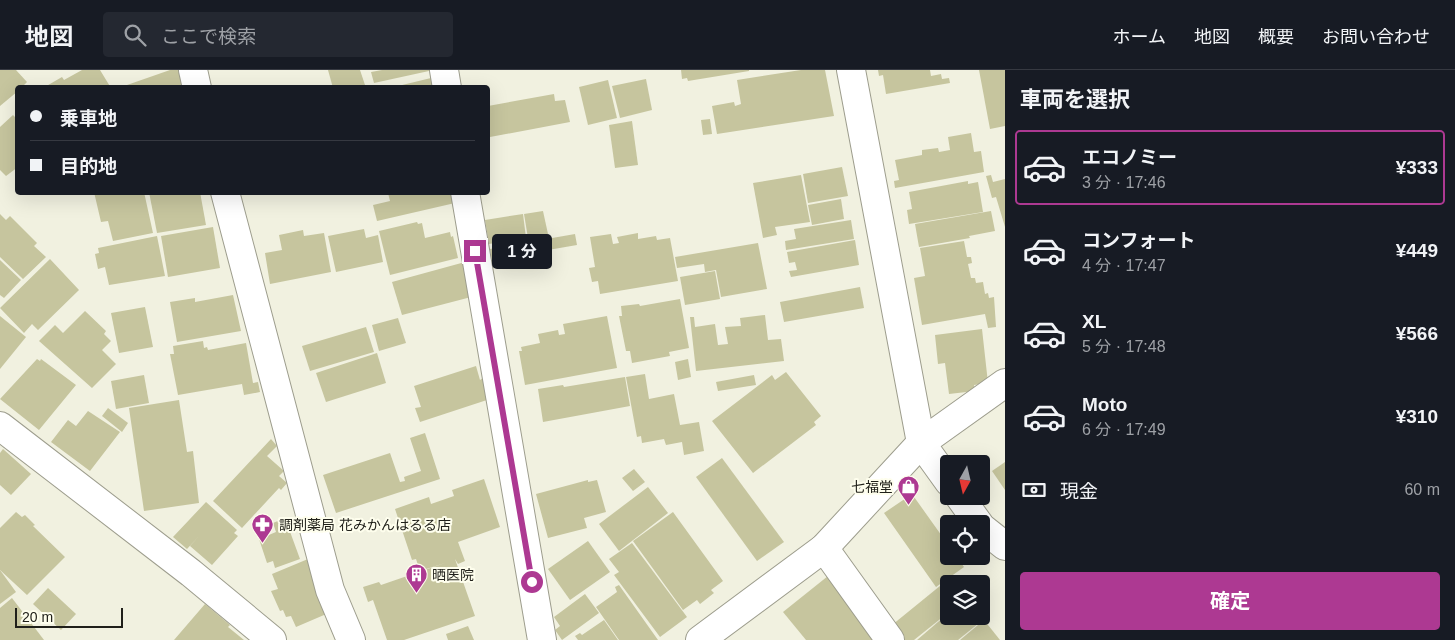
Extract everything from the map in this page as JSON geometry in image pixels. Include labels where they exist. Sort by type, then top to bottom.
[{"type":"street","points":[[192,70],[196,85]]},
{"type":"street","points":[[444,70],[446,85]]},
{"type":"street","points":[[851,70],[921,443],[940,469]]},
{"type":"street","points":[[226,195],[330,590],[351,640]]},
{"type":"street","points":[[466,195],[542,640]]},
{"type":"street","points":[[700,640],[824,548],[921,443],[1005,383]]},
{"type":"street","points":[[0,426],[191,573],[272,640]]},
{"type":"street","points":[[990,534],[1005,546]]},
{"type":"street","points":[[824,548],[890,640]]},
{"type":"building","points":[[0,70],[16,70],[27,82],[24,85],[15,85],[15,94],[0,106]]},
{"type":"building","points":[[82,70],[100,70],[109,85],[48,85],[62,77],[64,80]]},
{"type":"building","points":[[170,70],[178,70],[183,85],[127,85]]},
{"type":"building","points":[[328,70],[360,70],[365,85],[332,85]]},
{"type":"building","points":[[382,70],[429,71],[374,83],[371,72]]},
{"type":"building","points":[[681,70],[749,71],[688,81],[687,78],[682,79]]},
{"type":"building","points":[[801,70],[825,70],[834,116],[717,134],[712,106],[734,102],[735,106],[741,104],[737,80]]},
{"type":"building","points":[[878,70],[930,70],[931,76],[941,74],[942,79],[949,78],[950,83],[886,94],[883,75],[879,76]]},
{"type":"building","points":[[979,70],[1005,70],[1005,126],[990,129]]},
{"type":"building","points":[[431,78],[432,85],[402,85]]},
{"type":"building","points":[[646,79],[652,110],[620,118],[612,86]]},
{"type":"building","points":[[608,80],[617,118],[588,125],[579,87]]},
{"type":"building","points":[[554,94],[555,101],[565,100],[570,122],[490,137],[490,106]]},
{"type":"building","points":[[13,115],[15,117],[15,169],[6,176],[0,170],[0,127]]},
{"type":"building","points":[[710,119],[712,134],[703,135],[701,120]]},
{"type":"building","points":[[632,121],[638,165],[615,168],[609,125]]},
{"type":"building","points":[[971,133],[974,152],[981,151],[984,172],[895,188],[894,181],[899,180],[895,160],[922,155],[922,150],[938,148],[939,152],[950,150],[948,137]]},
{"type":"building","points":[[842,167],[848,196],[808,203],[803,174]]},
{"type":"building","points":[[801,175],[810,222],[775,227],[777,235],[763,238],[753,183]]},
{"type":"building","points":[[991,175],[993,182],[1005,179],[1005,227],[996,197],[992,198],[986,176]]},
{"type":"building","points":[[968,181],[968,184],[978,182],[983,212],[909,224],[907,210],[912,209],[909,192]]},
{"type":"building","points":[[95,195],[145,195],[153,233],[113,241],[108,221],[101,222]]},
{"type":"building","points":[[150,195],[201,195],[206,225],[157,233]]},
{"type":"building","points":[[388,195],[453,195],[455,203],[377,221],[373,205],[390,201]]},
{"type":"building","points":[[841,199],[844,219],[812,225],[808,205]]},
{"type":"building","points":[[543,211],[548,234],[528,238],[524,214]]},
{"type":"building","points":[[991,211],[995,231],[969,236],[970,238],[919,247],[915,224]]},
{"type":"building","points":[[0,214],[6,220],[10,216],[37,243],[34,246],[46,257],[23,279],[0,257]]},
{"type":"building","points":[[523,214],[526,238],[489,244],[485,220]]},
{"type":"building","points":[[851,220],[854,239],[786,250],[785,241],[796,239],[794,229]]},
{"type":"building","points":[[417,222],[418,224],[422,223],[425,238],[450,232],[451,237],[453,236],[458,258],[390,275],[379,231]]},
{"type":"building","points":[[213,227],[220,268],[168,277],[161,236]]},
{"type":"building","points":[[364,229],[366,238],[378,235],[383,262],[336,272],[328,236]]},
{"type":"building","points":[[303,230],[304,236],[324,233],[331,272],[270,284],[265,253],[282,250],[279,235]]},
{"type":"building","points":[[638,233],[638,239],[656,236],[657,240],[670,238],[678,281],[600,294],[598,281],[592,282],[589,268],[595,267],[590,237],[611,234],[613,244],[619,243],[617,237]]},
{"type":"building","points":[[575,234],[577,245],[548,250],[550,256],[503,265],[503,261],[492,262],[490,249]]},
{"type":"building","points":[[157,236],[165,276],[109,285],[105,267],[98,269],[95,254],[99,253],[98,248]]},
{"type":"building","points":[[855,240],[859,265],[791,277],[789,271],[797,270],[795,262],[789,263],[787,252]]},
{"type":"building","points":[[964,241],[967,257],[971,257],[972,263],[968,264],[971,278],[975,278],[976,283],[983,282],[985,294],[988,293],[989,298],[994,297],[996,327],[988,328],[985,314],[922,325],[914,278],[925,276],[920,248]]},
{"type":"building","points":[[758,243],[767,289],[721,297],[716,270],[705,272],[704,264],[677,268],[675,257]]},
{"type":"building","points":[[50,259],[79,290],[38,330],[32,324],[24,333],[0,308]]},
{"type":"building","points":[[0,260],[21,280],[4,298],[0,295]]},
{"type":"building","points":[[465,262],[475,296],[402,315],[392,282]]},
{"type":"building","points":[[715,271],[720,299],[685,305],[680,277]]},
{"type":"building","points":[[860,287],[864,308],[784,322],[780,302]]},
{"type":"building","points":[[233,295],[241,331],[177,342],[170,302],[195,298],[195,302]]},
{"type":"building","points":[[680,299],[689,348],[669,352],[670,356],[632,363],[630,351],[626,351],[619,316],[622,316],[621,306],[639,304],[640,306]]},
{"type":"building","points":[[145,307],[153,347],[119,353],[111,313]]},
{"type":"building","points":[[85,311],[106,331],[104,334],[111,341],[102,350],[116,364],[92,388],[39,341],[55,325],[63,333]]},
{"type":"building","points":[[765,315],[768,340],[781,339],[784,361],[696,371],[690,317],[694,317],[695,327],[715,324],[718,345],[728,344],[725,327],[741,326],[740,318]]},
{"type":"building","points":[[0,316],[26,337],[0,369]]},
{"type":"building","points":[[607,316],[617,368],[525,385],[519,351],[522,351],[521,347],[540,343],[538,334],[558,330],[559,335],[565,334],[563,324]]},
{"type":"building","points":[[398,318],[406,343],[379,351],[372,325]]},
{"type":"building","points":[[366,327],[374,352],[310,371],[302,346]]},
{"type":"building","points":[[982,329],[988,383],[974,385],[975,391],[949,394],[945,363],[938,364],[935,335]]},
{"type":"building","points":[[203,341],[204,348],[207,347],[208,350],[246,343],[253,383],[258,382],[260,392],[244,395],[242,384],[178,395],[170,354],[174,354],[173,346]]},
{"type":"building","points":[[377,353],[386,383],[326,402],[316,373]]},
{"type":"building","points":[[37,359],[40,361],[41,359],[76,385],[39,430],[0,399]]},
{"type":"building","points":[[688,359],[691,377],[678,380],[675,362]]},
{"type":"building","points":[[476,366],[480,380],[483,378],[490,399],[420,422],[415,408],[421,407],[414,386]]},
{"type":"building","points":[[786,372],[821,416],[814,422],[816,425],[753,473],[712,421],[772,375],[775,380]]},
{"type":"building","points":[[645,374],[649,399],[674,394],[680,425],[699,422],[704,451],[684,455],[682,442],[666,445],[664,439],[642,443],[641,436],[637,437],[626,377]]},
{"type":"building","points":[[144,375],[149,403],[116,409],[111,381]]},
{"type":"building","points":[[754,375],[756,385],[718,391],[716,382]]},
{"type":"building","points":[[625,377],[630,406],[543,422],[538,389],[563,385],[564,387]]},
{"type":"building","points":[[179,400],[187,452],[193,451],[199,503],[144,511],[129,408]]},
{"type":"building","points":[[108,408],[128,423],[122,432],[102,416]]},
{"type":"building","points":[[88,411],[120,432],[90,471],[51,442],[68,420],[76,426]]},
{"type":"building","points":[[425,433],[440,479],[336,513],[323,475],[390,453],[400,482],[405,481],[404,477],[421,471],[410,438]]},
{"type":"building","points":[[271,439],[277,446],[267,456],[284,471],[279,476],[287,483],[281,490],[279,488],[242,528],[213,501]]},
{"type":"building","points":[[3,449],[31,474],[11,495],[0,485],[0,453]]},
{"type":"building","points":[[722,458],[784,542],[757,561],[696,477]]},
{"type":"building","points":[[1005,462],[1005,490],[992,471]]},
{"type":"building","points":[[634,469],[645,482],[633,491],[622,478]]},
{"type":"building","points":[[484,479],[500,527],[458,542],[465,561],[458,564],[455,559],[475,616],[404,640],[387,640],[373,600],[368,602],[363,587],[379,582],[381,585],[445,563],[420,571],[416,559],[412,560],[395,509],[429,497],[431,504],[454,496],[452,490]]},
{"type":"building","points":[[588,480],[588,482],[597,480],[606,512],[584,518],[587,528],[548,538],[536,494]]},
{"type":"building","points":[[648,487],[668,513],[619,551],[599,524]]},
{"type":"building","points":[[912,494],[940,533],[940,565],[963,565],[964,567],[953,575],[940,575],[940,584],[936,587],[884,513]]},
{"type":"building","points":[[206,502],[237,530],[234,533],[238,536],[212,565],[190,546],[199,536],[187,549],[173,537]]},
{"type":"building","points":[[16,512],[22,517],[25,515],[35,525],[33,526],[65,557],[27,595],[0,570],[0,528]]},
{"type":"building","points":[[673,512],[723,581],[711,590],[714,593],[700,604],[697,600],[683,610],[633,541]]},
{"type":"building","points":[[285,518],[300,559],[275,568],[273,561],[267,563],[259,539],[276,532],[273,523]]},
{"type":"building","points":[[588,541],[610,572],[570,600],[548,569]]},
{"type":"building","points":[[632,543],[687,617],[660,637],[614,575],[619,572],[609,559]]},
{"type":"building","points":[[308,559],[331,612],[296,627],[291,616],[286,617],[283,610],[280,611],[271,591],[278,589],[272,574]]},
{"type":"building","points":[[0,570],[16,592],[0,604]]},
{"type":"building","points":[[828,576],[880,640],[806,640],[783,612]]},
{"type":"building","points":[[619,585],[658,640],[619,640],[596,607],[617,592],[615,587]]},
{"type":"building","points":[[940,586],[940,619],[914,640],[905,640],[892,625]]},
{"type":"building","points":[[48,588],[76,614],[61,630],[33,604]]},
{"type":"building","points":[[585,594],[599,613],[562,640],[555,630],[560,626],[554,617]]},
{"type":"building","points":[[12,598],[44,640],[0,640],[0,608]]},
{"type":"building","points":[[205,604],[230,625],[228,627],[244,640],[174,640]]},
{"type":"building","points":[[604,620],[618,640],[578,640],[575,636],[580,633],[582,635]]},
{"type":"building","points":[[940,621],[940,625],[977,625],[958,640],[917,640]]},
{"type":"building","points":[[978,625],[988,625],[1000,640],[960,640]]},
{"type":"building","points":[[468,626],[474,640],[448,640],[446,634]]},
{"type":"place","name":"七福堂","points":[[909,506]]},
{"type":"place","name":"調剤薬局 花みかんはるる店","points":[[263,544]]},
{"type":"place","name":"晒医院","points":[[416,594]]},
{"type":"route","points":[[475,251],[532,582]]}]
